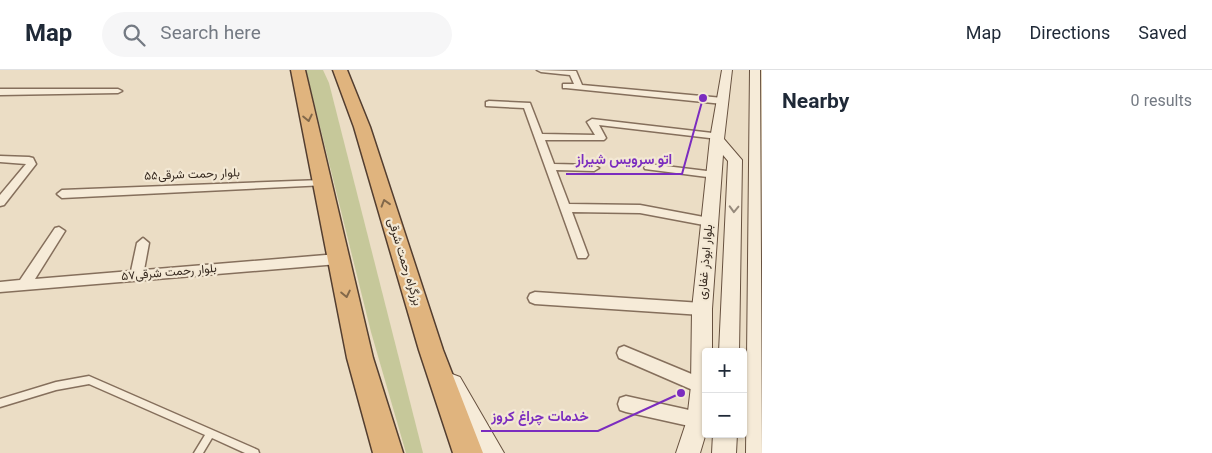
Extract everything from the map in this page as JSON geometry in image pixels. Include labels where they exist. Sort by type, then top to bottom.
[{"type":"highway","points":[[298,70],[360,358],[388,453]]},
{"type":"highway","name":"بزرگراه رحمت شرقی","points":[[340,70],[362,127],[431,350],[481,447]]},
{"type":"main road","name":"بلوار ابوذر غفاری","points":[[702,348],[702,309],[709,222],[727,70]]},
{"type":"main road","points":[[755,70],[759,370],[758,453]]},
{"type":"main road","points":[[718,137],[735,160],[729,348]]},
{"type":"main road","name":"بلوار ابوذر غفاری","points":[[688,453],[698,420],[702,386]]},
{"type":"main road","points":[[724,453],[725,438]]},
{"type":"main road","points":[[481,447],[502,453]]},
{"type":"street","points":[[541,70],[573,73],[579,87]]},
{"type":"street","points":[[566,86],[724,102]]},
{"type":"street","points":[[0,92],[118,91]]},
{"type":"street","points":[[489,104],[527,105],[582,255]]},
{"type":"street","points":[[539,137],[600,138],[592,122],[718,137]]},
{"type":"street","points":[[0,159],[31,161],[31,164],[0,202]]},
{"type":"street","points":[[550,167],[594,168]]},
{"type":"street","points":[[649,167],[715,175]]},
{"type":"street","name":"بلوار رحمت شرقی۵۵","points":[[62,194],[322,183]]},
{"type":"street","points":[[565,208],[640,209],[709,222]]},
{"type":"street","points":[[23,286],[59,232]]},
{"type":"street","points":[[137,276],[143,242]]},
{"type":"street","name":"۵۷بلوار رحمت شرقی","points":[[0,287],[338,259]]},
{"type":"street","points":[[535,298],[702,309]]},
{"type":"street","points":[[624,353],[702,386]]},
{"type":"street","points":[[626,404],[698,420]]},
{"type":"lane","points":[[0,403],[56,386],[90,380],[255,453]]},
{"type":"lane","points":[[198,453],[210,434]]},
{"type":"green space","points":[[306,70],[323,70],[329,83],[423,453],[406,453],[371,332]]},
{"type":"place","name":"اتو سرویس شیراز","points":[[703,98]]},
{"type":"place","name":"خدمات چراغ کروز","points":[[681,393]]}]
